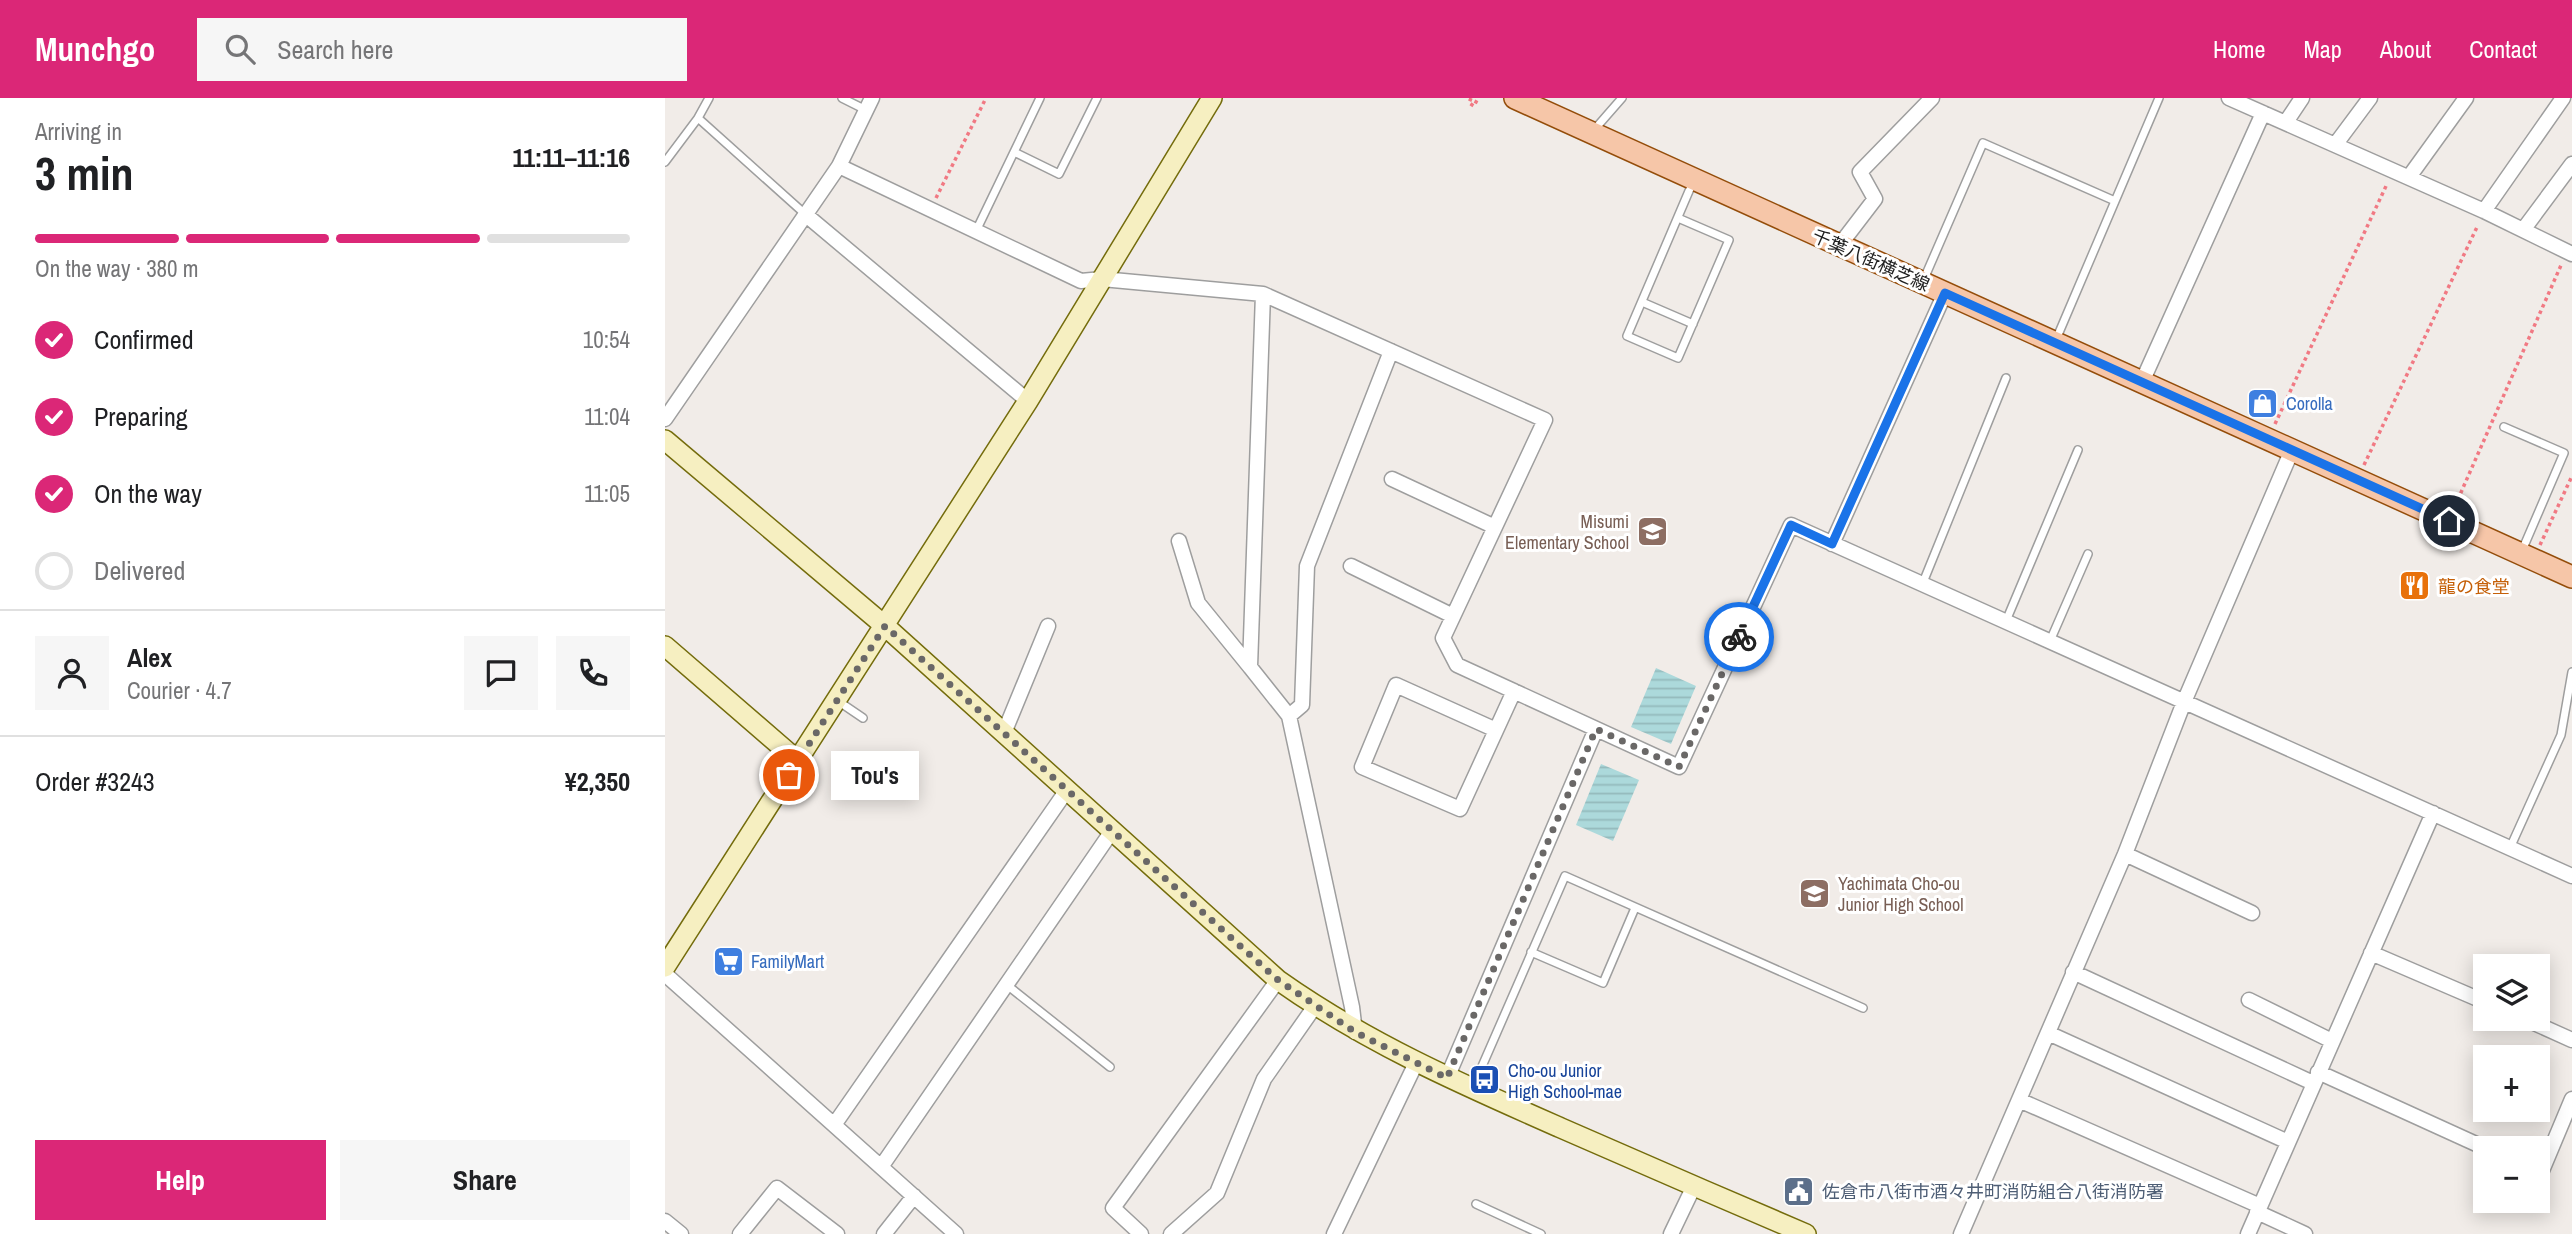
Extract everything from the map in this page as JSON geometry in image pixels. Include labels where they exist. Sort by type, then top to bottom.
[{"type":"main road","name":"千葉八街横芝線","points":[[1515,98],[2572,577]]},
{"type":"street","points":[[665,967],[1028,401],[1212,98]]},
{"type":"street","points":[[1839,246],[1875,199],[1860,172],[1932,98]]},
{"type":"street","points":[[2229,98],[2484,211],[2569,253]]},
{"type":"street","points":[[2286,122],[2302,98]]},
{"type":"street","points":[[2335,145],[2370,98]]},
{"type":"street","points":[[2409,177],[2466,98]]},
{"type":"street","points":[[2484,211],[2563,98]]},
{"type":"street","points":[[665,419],[839,166],[869,104]]},
{"type":"street","points":[[2142,382],[2263,113]]},
{"type":"street","points":[[2523,230],[2572,164]]},
{"type":"street","points":[[839,166],[1081,281],[1102,279],[1263,294],[1545,420],[1443,638],[1457,665],[1679,767],[1791,525],[2572,876]]},
{"type":"street","points":[[806,215],[1028,401]]},
{"type":"street","points":[[1832,544],[1945,293]]},
{"type":"street","points":[[1249,667],[1263,294]]},
{"type":"street","points":[[1289,716],[1302,705],[1307,566],[1391,351]]},
{"type":"street","points":[[665,440],[885,626],[1006,742],[1067,790],[1278,980],[1315,1006],[1355,1032],[1447,1078],[1806,1234]]},
{"type":"street","points":[[1961,1234],[2125,854],[2184,702],[2292,450]]},
{"type":"street","points":[[1392,480],[1495,527]]},
{"type":"street","points":[[1179,541],[1198,603],[1289,716],[1352,1007],[1355,1032]]},
{"type":"street","points":[[1351,566],[1453,616]]},
{"type":"street","points":[[1006,742],[1048,626]]},
{"type":"street","points":[[665,646],[799,761]]},
{"type":"street","points":[[1496,730],[1396,685],[1362,767],[1460,809],[1514,691]]},
{"type":"street","points":[[1447,1078],[1596,729]]},
{"type":"street","points":[[834,1125],[1067,790]]},
{"type":"street","points":[[2248,1234],[2433,813]]},
{"type":"street","points":[[881,1167],[1112,831]]},
{"type":"street","points":[[2125,854],[2252,913]]},
{"type":"street","points":[[2371,953],[2473,997]]},
{"type":"street","points":[[2073,972],[2473,1143]]},
{"type":"street","points":[[665,974],[955,1234]]},
{"type":"street","points":[[1142,1234],[1125,1229],[1113,1208],[1278,980]]},
{"type":"street","points":[[2249,1000],[2332,1041]]},
{"type":"street","points":[[1171,1234],[1217,1193],[1264,1079],[1315,1006]]},
{"type":"street","points":[[2550,1030],[2572,1040]]},
{"type":"street","points":[[2047,1033],[2288,1142]]},
{"type":"street","points":[[1334,1234],[1416,1063]]},
{"type":"street","points":[[2550,1152],[2572,1099]]},
{"type":"street","points":[[2019,1100],[2259,1209],[2305,1234]]},
{"type":"street","points":[[1671,1234],[1695,1186]]},
{"type":"street","points":[[740,1234],[778,1188],[837,1234]]},
{"type":"street","points":[[884,1234],[913,1196]]},
{"type":"street","points":[[665,1221],[681,1234]]},
{"type":"lane","points":[[665,162],[698,118],[709,98]]},
{"type":"lane","points":[[842,98],[869,104]]},
{"type":"lane","points":[[976,231],[1040,98]]},
{"type":"lane","points":[[1014,152],[1059,174],[1097,98]]},
{"type":"lane","points":[[1592,133],[1622,98]]},
{"type":"lane","points":[[2055,343],[2159,98]]},
{"type":"lane","points":[[698,118],[806,215]]},
{"type":"lane","points":[[1923,283],[1983,144],[2115,201]]},
{"type":"lane","points":[[1678,218],[1729,240],[1678,358],[1627,336],[1694,180]]},
{"type":"lane","points":[[1642,302],[1693,324]]},
{"type":"lane","points":[[1922,585],[2006,378]]},
{"type":"lane","points":[[2504,427],[2564,453],[2527,556]]},
{"type":"lane","points":[[2006,621],[2078,450]]},
{"type":"lane","points":[[2050,641],[2088,554]]},
{"type":"lane","points":[[2510,849],[2561,735],[2572,672]]},
{"type":"lane","points":[[837,701],[863,718]]},
{"type":"lane","points":[[1472,1089],[1565,876],[1863,1008]]},
{"type":"lane","points":[[1531,952],[1603,983],[1636,908]]},
{"type":"lane","points":[[1006,985],[1110,1067]]},
{"type":"lane","points":[[1476,1204],[1541,1234]]},
{"type":"path","points":[[931,209],[986,98]]},
{"type":"path","points":[[1471,98],[1469,103],[1474,106],[1478,98]]},
{"type":"path","points":[[2269,439],[2393,170]]},
{"type":"path","points":[[2357,479],[2484,211]]},
{"type":"path","points":[[2449,521],[2569,253]]},
{"type":"path","points":[[2527,556],[2572,476]]},
{"type":"water","points":[[1656,668],[1696,686],[1671,744],[1631,727]]},
{"type":"water","points":[[1601,764],[1639,780],[1613,841],[1576,825]]},
{"type":"way so far","points":[[789,775],[885,626],[1278,980],[1355,1032],[1447,1078],[1596,729],[1679,767],[1739,637]]},
{"type":"place","name":"Corolla","points":[[2263,403]]},
{"type":"place","name":"Misumi Elementary School","points":[[1652,531]]},
{"type":"place","name":"龍の食堂","points":[[2415,586]]},
{"type":"place","name":"Tou's","points":[[789,775]]},
{"type":"place","name":"Yachimata Cho-ou Junior High School","points":[[1815,893]]},
{"type":"place","name":"FamilyMart","points":[[728,961]]},
{"type":"place","name":"Cho-ou Junior High School-mae","points":[[1485,1080]]},
{"type":"place","name":"佐倉市八街市酒々井町消防組合八街消防署","points":[[1799,1191]]},
{"type":"route","points":[[1739,637],[1791,525],[1832,544],[1945,293],[2449,521]]}]
